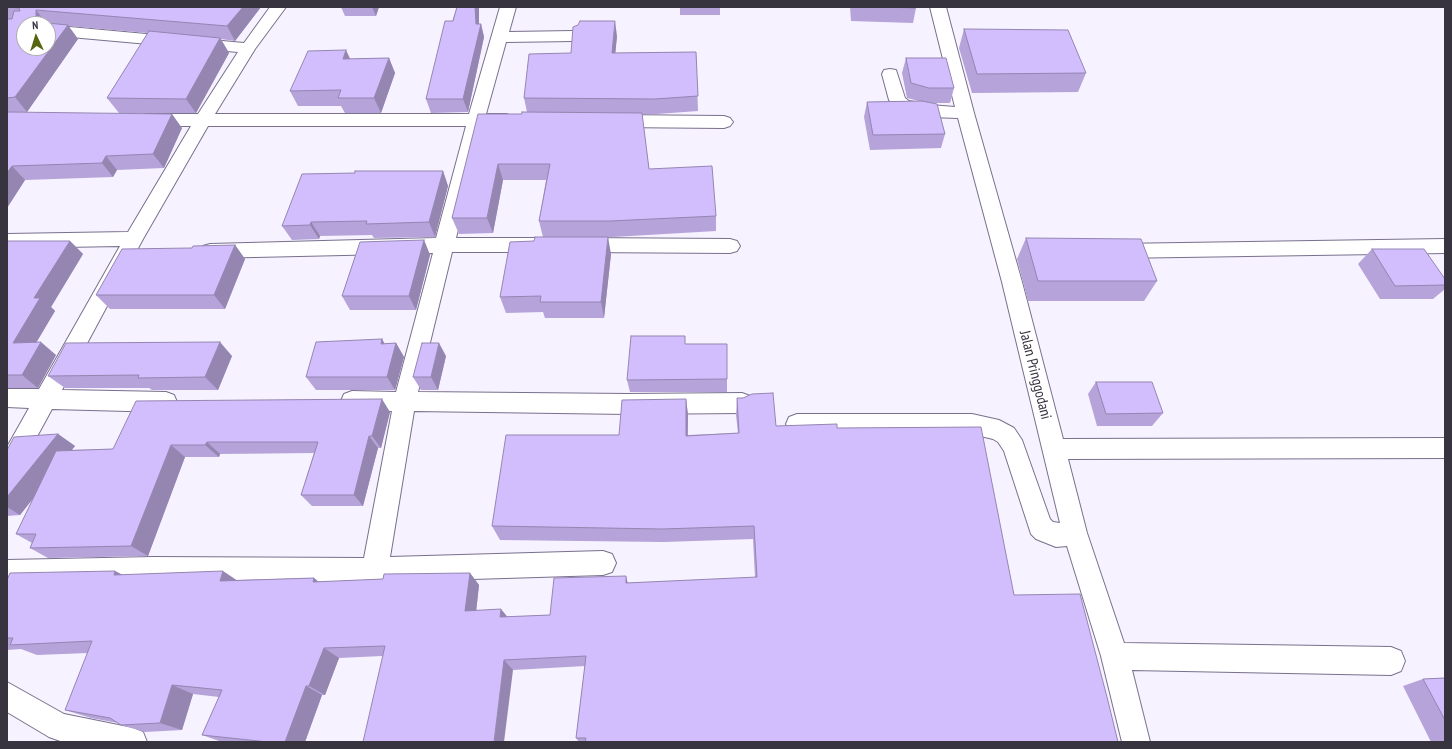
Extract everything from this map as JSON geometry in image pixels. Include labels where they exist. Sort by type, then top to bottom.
[{"type":"street","points":[[7,468],[130,246],[202,121],[248,48],[278,7]]},
{"type":"street","points":[[375,570],[405,400],[476,120],[508,7]]},
{"type":"street","name":"Jalan Pringgodani","points":[[938,7],[964,113],[1010,250],[1054,449],[1075,533],[1115,656],[1136,742]]},
{"type":"street","points":[[56,31],[248,48]]},
{"type":"street","points":[[499,37],[573,36]]},
{"type":"street","points":[[890,74],[897,100],[903,105],[930,111],[964,113]]},
{"type":"street","points":[[131,120],[524,120]]},
{"type":"street","points":[[596,121],[724,122]]},
{"type":"street","points":[[7,241],[130,246],[151,253]]},
{"type":"street","points":[[190,252],[444,245],[730,246]]},
{"type":"street","points":[[1098,251],[1445,246]]},
{"type":"street","points":[[7,398],[183,402]]},
{"type":"street","points":[[334,401],[405,400],[628,404],[742,403]]},
{"type":"street","points":[[797,424],[972,424],[999,430],[1006,435],[1014,447],[1040,526],[1045,531],[1056,535],[1075,533]]},
{"type":"street","points":[[1054,449],[1445,448]]},
{"type":"street","points":[[7,572],[153,569],[375,570],[603,563]]},
{"type":"street","points":[[1115,656],[1391,661]]},
{"type":"street","points":[[7,696],[59,727],[133,742]]},
{"type":"building","points":[[7,7],[243,7],[227,26],[36,10],[36,16],[16,16],[16,56],[45,56],[15,97],[7,98],[7,19],[12,19],[14,11],[20,11],[19,8]]},
{"type":"building","points":[[457,7],[475,7],[476,24],[481,24],[463,99],[426,99],[445,21],[453,21]]},
{"type":"building","points":[[881,7],[916,7],[916,8]]},
{"type":"building","points":[[580,21],[615,21],[612,53],[696,52],[698,96],[655,99],[524,98],[529,54],[571,53],[573,27],[578,25]]},
{"type":"building","points":[[56,24],[68,25],[56,41]]},
{"type":"building","points":[[964,29],[1068,30],[1086,73],[977,74]]},
{"type":"building","points":[[149,31],[220,38],[186,99],[107,98]]},
{"type":"building","points":[[346,50],[343,59],[389,58],[374,98],[338,98],[341,90],[290,91],[308,51]]},
{"type":"building","points":[[906,58],[946,58],[954,88],[929,88],[911,83]]},
{"type":"building","points":[[922,101],[937,104],[945,134],[873,135],[867,102]]},
{"type":"building","points":[[7,112],[172,114],[153,154],[106,156],[102,163],[12,166],[7,173]]},
{"type":"building","points":[[522,112],[642,113],[649,169],[712,166],[716,216],[610,221],[539,221],[550,164],[498,164],[487,218],[452,218],[478,114],[522,114]]},
{"type":"building","points":[[355,171],[443,171],[429,222],[366,224],[367,221],[311,222],[310,225],[282,226],[302,174],[355,173]]},
{"type":"building","points":[[535,237],[608,237],[601,302],[540,302],[541,296],[500,297],[510,242],[534,241]]},
{"type":"building","points":[[1026,238],[1141,239],[1157,281],[1038,281]]},
{"type":"building","points":[[424,240],[409,296],[342,296],[360,242]]},
{"type":"building","points":[[7,241],[70,241],[34,298],[40,298],[13,343],[41,342],[22,375],[7,375]]},
{"type":"building","points":[[235,245],[214,295],[96,295],[122,249],[192,248],[193,246]]},
{"type":"building","points":[[1372,249],[1424,249],[1445,279],[1445,285],[1395,286]]},
{"type":"building","points":[[631,336],[685,336],[685,344],[727,344],[727,379],[627,380]]},
{"type":"building","points":[[382,339],[381,344],[396,343],[387,377],[306,377],[316,342]]},
{"type":"building","points":[[220,342],[205,377],[138,378],[139,375],[48,376],[66,343]]},
{"type":"building","points":[[422,343],[439,343],[431,377],[413,377]]},
{"type":"building","points":[[1096,382],[1152,382],[1163,413],[1106,414]]},
{"type":"building","points":[[773,393],[776,426],[837,424],[837,428],[981,427],[1014,595],[1080,594],[1118,742],[585,742],[586,738],[576,738],[586,656],[504,660],[494,742],[363,742],[385,646],[324,648],[309,686],[306,686],[285,742],[268,742],[202,735],[222,690],[172,685],[160,723],[121,725],[110,718],[65,710],[92,641],[10,645],[13,638],[7,638],[7,580],[10,573],[115,571],[114,575],[223,571],[220,581],[314,578],[313,582],[383,579],[384,574],[470,573],[465,611],[501,609],[500,617],[550,615],[554,578],[626,576],[626,583],[757,577],[754,526],[662,529],[492,526],[506,435],[619,435],[622,400],[686,399],[686,436],[739,433],[737,398],[743,398],[752,394]]},
{"type":"building","points":[[382,399],[372,436],[369,436],[354,495],[301,495],[318,442],[207,442],[205,445],[171,445],[131,546],[30,548],[36,534],[16,534],[56,451],[113,449],[136,401]]},
{"type":"building","points":[[58,434],[7,497],[7,450],[14,437]]},
{"type":"building","points":[[1445,678],[1445,720],[1423,679]]}]
